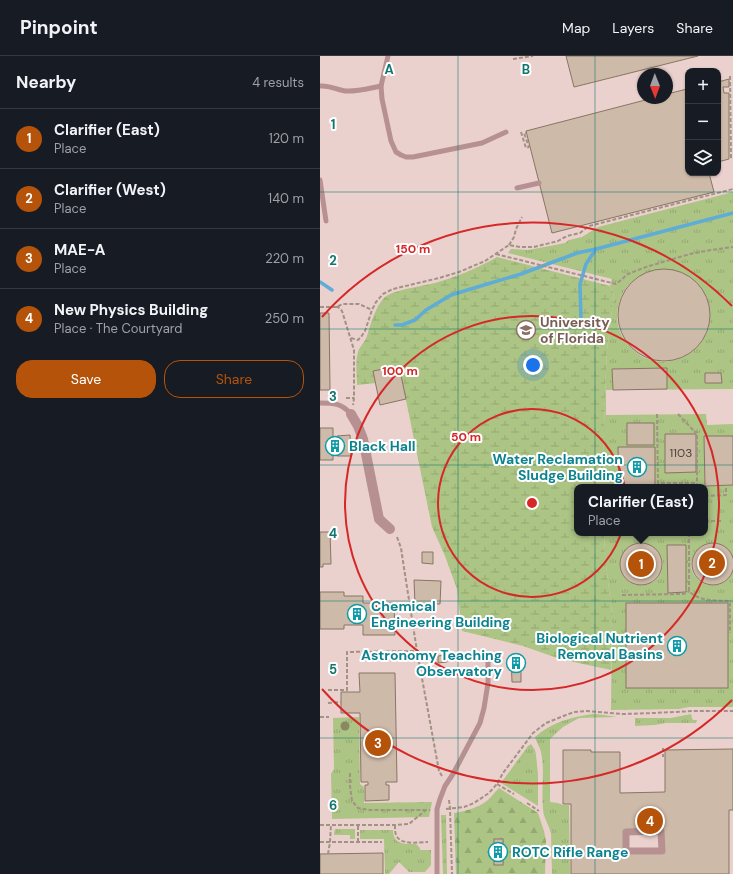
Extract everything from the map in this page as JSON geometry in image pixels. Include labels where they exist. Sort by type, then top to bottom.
[{"type":"street","points":[[351,414],[363,439],[379,519],[390,529]]},
{"type":"street","points":[[661,831],[662,851],[626,851],[626,832],[661,831]]},
{"type":"lane","points":[[388,56],[381,86],[382,99],[391,142],[396,152],[406,157],[413,157],[482,143],[506,132]]},
{"type":"lane","points":[[320,86],[330,86],[347,91],[381,86]]},
{"type":"lane","points":[[320,180],[326,220]]},
{"type":"lane","points":[[518,188],[540,183]]},
{"type":"lane","points":[[320,403],[336,403],[345,408],[351,414]]},
{"type":"lane","points":[[437,874],[437,810],[445,786],[480,723],[488,683],[488,662]]},
{"type":"path","points":[[513,59],[533,56]]},
{"type":"path","points":[[730,76],[731,160]]},
{"type":"path","points":[[521,132],[526,148],[528,147],[524,133],[526,133]]},
{"type":"path","points":[[508,245],[534,247],[580,233],[589,226],[733,189]]},
{"type":"path","points":[[351,338],[358,340],[361,338],[379,297],[393,289],[454,274],[476,265],[496,254],[508,245],[514,237],[522,217]]},
{"type":"path","points":[[496,254],[616,284],[628,274],[646,267],[697,253],[723,248],[733,248]]},
{"type":"path","points":[[320,307],[336,307],[343,304],[359,304],[372,310]]},
{"type":"path","points":[[336,307],[342,311],[354,350],[354,398],[351,414]]},
{"type":"path","points":[[657,414],[658,483],[697,483],[697,432],[695,432],[678,414]]},
{"type":"path","points":[[708,496],[726,495],[726,486]]},
{"type":"path","points":[[708,521],[723,521]]},
{"type":"path","points":[[390,529],[395,533],[401,548],[417,651],[439,772],[442,778]]},
{"type":"path","points":[[689,536],[689,591]]},
{"type":"path","points":[[622,595],[683,594],[689,591]]},
{"type":"path","points":[[689,591],[704,599],[729,601],[730,633]]},
{"type":"path","points":[[328,690],[347,690],[347,652],[417,651]]},
{"type":"path","points":[[328,702],[341,702]]},
{"type":"path","points":[[350,773],[352,801],[358,808],[370,810],[437,810],[464,807],[474,803],[489,793],[533,733],[546,723],[574,712],[586,711],[622,714],[733,711]]},
{"type":"path","points":[[320,717],[329,717]]},
{"type":"path","points":[[663,748],[663,757]]},
{"type":"path","points":[[496,784],[514,794]]},
{"type":"path","points":[[449,798],[452,874]]},
{"type":"path","points":[[527,802],[539,811]]},
{"type":"path","points":[[320,826],[409,824],[426,810]]},
{"type":"path","points":[[328,854],[331,825]]},
{"type":"path","points":[[358,825],[358,842]]},
{"type":"path","points":[[395,825],[395,834],[401,841],[437,842]]},
{"type":"path","points":[[320,842],[382,842]]},
{"type":"shaded area","name":"University of Florida","points":[[320,56],[733,56],[733,874],[320,874]]},
{"type":"green space","points":[[733,192],[733,389],[618,390],[667,389],[666,368],[613,369],[613,390],[606,390],[606,415],[706,414],[707,425],[733,424],[733,436],[704,436],[705,484],[652,484],[618,448],[619,484],[603,484],[607,350],[614,295],[610,286],[612,279],[508,253],[511,249],[528,250],[565,243],[569,240],[582,237],[598,227]],"holes":[[[660,269],[680,272],[694,281],[700,287],[708,301],[710,309],[708,328],[705,337],[699,345],[684,357],[665,362],[650,360],[636,352],[628,345],[622,336],[617,321],[618,305],[624,290],[641,275]],[[705,373],[721,373],[721,383],[705,383]],[[627,423],[654,423],[654,444],[627,445]],[[665,434],[696,434],[696,472],[665,472]]]},
{"type":"green space","points":[[497,257],[610,286],[614,295],[607,350],[603,484],[574,484],[574,536],[604,536],[605,557],[612,614],[611,670],[560,659],[523,646],[462,631],[457,589],[445,556],[432,527],[399,366],[373,371],[376,383],[357,385],[356,364],[358,352],[366,338],[376,310],[385,297],[401,290],[451,278]]},
{"type":"green space","points":[[733,485],[733,558],[726,548],[717,543],[708,544],[700,548],[694,555],[691,564],[693,573],[701,582],[708,585],[723,583],[733,570],[733,707],[611,710],[612,614],[605,557],[604,536],[708,536],[708,486]],"holes":[[[636,543],[642,543],[653,547],[658,551],[661,555],[663,566],[657,579],[650,583],[641,585],[633,584],[626,579],[620,565],[622,556],[627,549]],[[668,545],[686,545],[686,592],[668,593]]]},
{"type":"green space","points":[[593,714],[617,717],[579,718],[563,727],[550,739],[550,802],[569,805],[570,874],[552,874],[551,833],[543,809],[542,759],[535,737],[541,732],[562,721]]},
{"type":"green space","points":[[691,714],[693,720],[697,720],[696,723],[666,723],[635,726],[635,718],[671,718]]},
{"type":"green space","points":[[359,717],[360,784],[364,787],[364,803],[432,802],[429,817],[332,819],[331,774],[334,769],[333,718]]},
{"type":"green space","points":[[531,744],[536,755],[538,774],[538,806],[501,783]]},
{"type":"green space","points":[[499,788],[538,813],[546,841],[545,874],[456,874],[454,813],[480,805],[488,800]]},
{"type":"green space","points":[[441,815],[446,815],[447,874],[443,874]]},
{"type":"green space","points":[[335,829],[355,829],[355,839],[350,839],[350,835],[334,835]]},
{"type":"green space","points":[[360,830],[393,830],[395,839],[400,843],[416,844],[420,850],[431,850],[431,865],[425,872],[409,872],[399,862],[389,874],[385,874],[384,839],[360,839]]},
{"type":"building","points":[[566,56],[698,56],[650,68],[637,68],[637,71],[574,87]]},
{"type":"building","points":[[729,79],[729,87],[723,87],[724,93],[729,93],[729,159],[721,161],[721,104],[721,81]]},
{"type":"building","points":[[685,90],[685,176],[710,176],[714,192],[552,233],[526,131],[637,102],[637,104],[673,104],[673,92]]},
{"type":"building","points":[[664,269],[682,272],[697,282],[707,297],[710,315],[707,333],[697,348],[682,358],[664,361],[646,358],[631,348],[621,333],[618,315],[621,297],[631,282],[646,272]]},
{"type":"building","points":[[320,313],[329,313],[330,390],[320,390]]},
{"type":"building","points":[[399,366],[406,399],[380,405],[373,371]]},
{"type":"building","points":[[667,368],[667,389],[613,390],[612,369]]},
{"type":"building","points":[[705,373],[721,373],[722,383],[705,383]]},
{"type":"building","points":[[627,423],[654,423],[654,445],[627,445]]},
{"type":"building","name":"Black Hall","points":[[320,428],[333,428],[333,440],[337,440],[337,436],[350,435],[351,456],[337,456],[337,453],[333,453],[333,460],[320,460]]},
{"type":"building","points":[[665,434],[696,434],[696,472],[665,473]]},
{"type":"building","points":[[704,436],[733,436],[733,485],[708,486],[708,484],[705,484]]},
{"type":"building","name":"Water Reclamation Sludge Building","points":[[618,447],[655,447],[655,484],[619,484]]},
{"type":"building","points":[[320,532],[330,532],[331,564],[323,564],[323,567],[320,567]]},
{"type":"building","points":[[637,543],[645,543],[653,546],[659,552],[662,564],[659,576],[653,582],[645,585],[637,585],[629,582],[623,576],[620,568],[620,560],[623,552],[629,546]]},
{"type":"building","points":[[709,543],[717,543],[725,546],[731,552],[734,564],[731,576],[725,582],[717,585],[709,585],[701,582],[695,576],[692,568],[692,560],[695,552],[701,546]]},
{"type":"building","points":[[667,545],[686,545],[686,592],[668,593]]},
{"type":"building","points":[[422,552],[433,552],[433,564],[422,563]]},
{"type":"building","points":[[414,580],[441,581],[440,604],[415,604]]},
{"type":"building","name":"Chemical Engineering Building","points":[[320,592],[344,592],[344,596],[363,596],[363,603],[394,603],[395,635],[363,635],[363,625],[344,625],[344,629],[320,629]]},
{"type":"building","name":"Biological Nutrient Removal Basins","points":[[626,603],[728,603],[728,688],[626,688]]},
{"type":"building","points":[[446,655],[447,662],[438,663],[438,656]]},
{"type":"building","name":"Astronomy Teaching Observatory","points":[[511,655],[521,655],[521,682],[512,682]]},
{"type":"building","points":[[359,673],[395,673],[397,782],[386,782],[386,785],[389,785],[389,800],[365,801],[365,785],[368,785],[368,782],[361,782],[360,713],[341,713],[341,692],[360,692]]},
{"type":"building","points":[[733,749],[733,810],[729,810],[729,874],[571,874],[571,804],[563,804],[563,750],[620,752],[620,793],[665,792],[665,750]],"holes":[[[661,831],[662,851],[626,851],[626,832]]]},
{"type":"building","name":"ROTC Rifle Range","points":[[494,839],[503,839],[503,865],[494,865]]},
{"type":"building","points":[[383,853],[383,874],[320,874],[320,854]]},
{"type":"waterway","points":[[395,325],[402,325],[415,320],[426,310],[451,295],[521,274],[577,253],[733,213]]},
{"type":"waterway","points":[[581,320],[580,284],[586,264],[596,249]]},
{"type":"waterway","points":[[320,282],[332,290]]},
{"type":"place","name":"University of Florida","points":[[526,330]]},
{"type":"place","name":"Black Hall","points":[[335,446]]},
{"type":"place","name":"Water Reclamation Sludge Building","points":[[637,467]]},
{"type":"place","name":"Clarifier (West)","points":[[712,563]]},
{"type":"place","name":"Clarifier (East)","points":[[641,564]]},
{"type":"place","name":"Chemical Engineering Building","points":[[357,614]]},
{"type":"place","name":"Biological Nutrient Removal Basins","points":[[677,646]]},
{"type":"place","name":"Astronomy Teaching Observatory","points":[[516,663]]},
{"type":"place","name":"MAE-A","points":[[378,743]]},
{"type":"place","name":"New Physics Building","points":[[650,821]]},
{"type":"place","name":"ROTC Rifle Range","points":[[498,852]]}]
